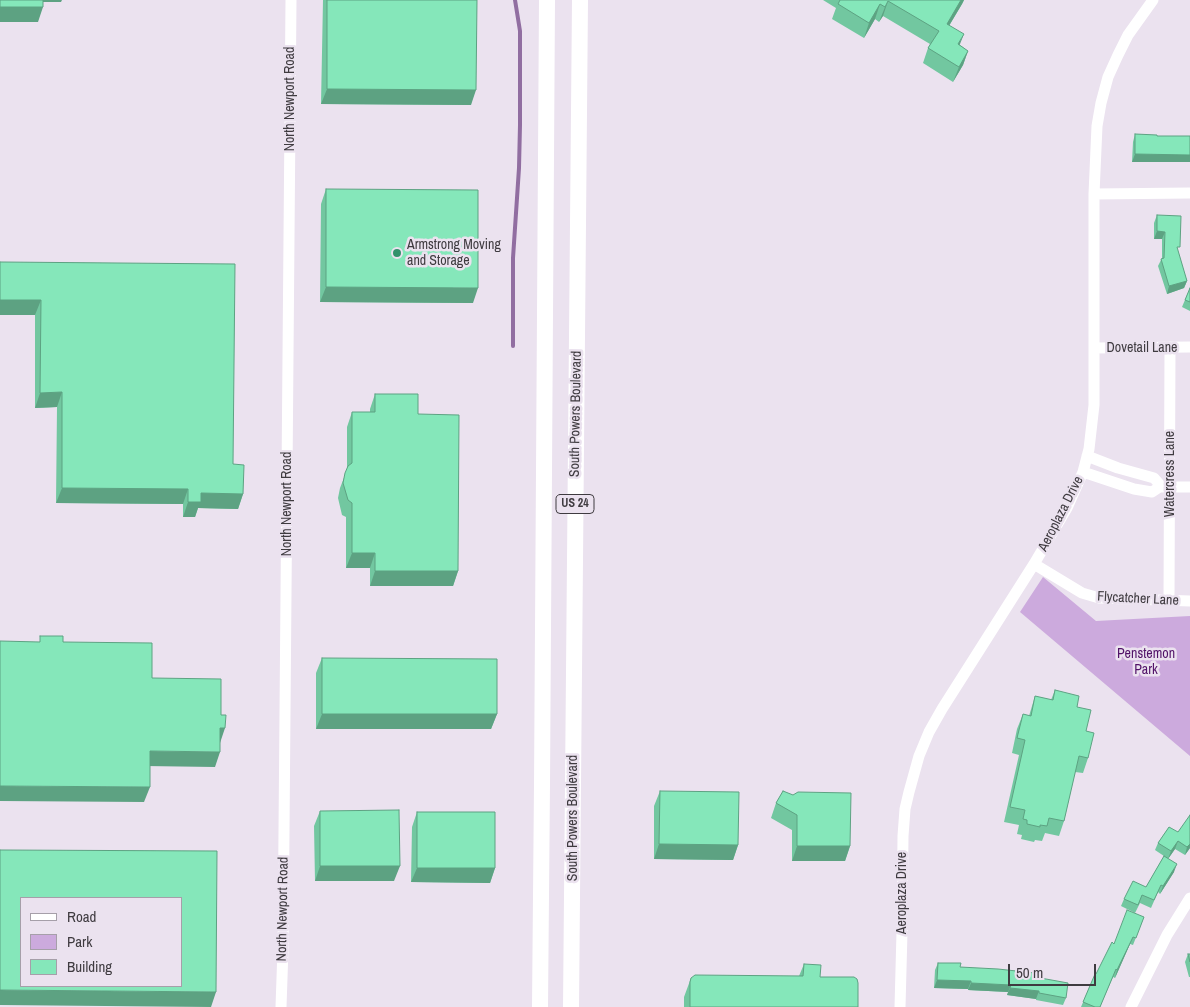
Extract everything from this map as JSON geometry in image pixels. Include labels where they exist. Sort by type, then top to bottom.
[{"type":"highway","name":"US 24","points":[[540,1007],[547,0]]},
{"type":"highway","name":"South Powers Boulevard","points":[[571,1007],[580,0]]},
{"type":"street","name":"North Newport Road","points":[[281,1007],[290,0]]},
{"type":"street","name":"Aeroplaza Drive","points":[[900,1007],[903,836],[905,809],[913,773],[919,756],[942,709],[1034,564],[1067,508],[1083,472],[1092,427],[1094,405],[1094,194],[1097,126],[1108,78],[1128,35],[1154,0]]},
{"type":"street","points":[[1094,194],[1190,193]]},
{"type":"street","name":"Watercress Lane","points":[[1169,601],[1165,487],[1170,347]]},
{"type":"street","name":"Dovetail Lane","points":[[1094,348],[1190,347]]},
{"type":"street","points":[[1087,456],[1118,468],[1154,478],[1165,487]]},
{"type":"street","points":[[1083,472],[1134,489],[1152,492],[1165,487],[1190,488]]},
{"type":"street","name":"Flycatcher Lane","points":[[1034,564],[1082,593],[1094,597],[1190,601]]},
{"type":"street","points":[[1130,1007],[1164,942],[1190,898]]},
{"type":"green space","name":"Penstemon Park","points":[[1043,577],[1096,621],[1190,616],[1190,756],[1020,612]]},
{"type":"building","points":[[0,0],[43,0],[43,7],[0,7]]},
{"type":"building","points":[[327,0],[477,0],[476,90],[327,89]]},
{"type":"building","points":[[840,0],[961,0],[947,24],[964,34],[958,44],[968,51],[959,67],[928,48],[939,31],[888,1],[885,7],[880,4],[869,23],[838,4]]},
{"type":"building","points":[[1135,134],[1190,136],[1190,155],[1135,154]]},
{"type":"building","name":"Armstrong Moving and Storage","points":[[326,189],[478,190],[478,288],[326,287]]},
{"type":"building","points":[[1157,215],[1181,216],[1180,247],[1177,247],[1187,281],[1169,286],[1161,259],[1164,258],[1165,232],[1157,231]]},
{"type":"building","points":[[0,262],[235,264],[233,464],[244,465],[243,494],[201,493],[201,502],[188,502],[188,489],[62,488],[62,392],[40,393],[41,300],[0,300]]},
{"type":"building","points":[[1190,288],[1190,302],[1185,300]]},
{"type":"building","points":[[375,394],[418,394],[418,414],[459,415],[458,571],[375,571],[375,553],[352,553],[352,503],[348,500],[343,483],[348,466],[352,463],[352,412],[375,412]]},
{"type":"building","points":[[40,636],[63,636],[63,642],[152,643],[152,678],[221,679],[221,715],[226,715],[225,728],[220,728],[220,752],[150,751],[150,787],[0,786],[0,641],[40,642]]},
{"type":"building","points":[[322,658],[497,659],[497,714],[322,714]]},
{"type":"building","points":[[1055,690],[1079,696],[1077,707],[1091,710],[1086,731],[1094,733],[1088,758],[1079,756],[1064,821],[1049,818],[1047,826],[1040,825],[1040,827],[1027,824],[1027,820],[1023,819],[1025,810],[1010,807],[1025,740],[1017,738],[1023,714],[1031,716],[1035,696],[1053,700]]},
{"type":"building","points":[[660,791],[739,792],[738,845],[659,844]]},
{"type":"building","points":[[783,791],[793,795],[798,792],[851,793],[850,846],[797,846],[797,815],[776,803]]},
{"type":"building","points":[[399,810],[400,866],[320,866],[320,811]]},
{"type":"building","points":[[417,812],[495,812],[495,868],[417,868]]},
{"type":"building","points":[[1190,815],[1190,844],[1187,847],[1178,841],[1171,851],[1158,843],[1169,827],[1178,832]]},
{"type":"building","points":[[0,850],[217,851],[216,992],[0,990]]},
{"type":"building","points":[[1164,856],[1177,864],[1163,886],[1161,885],[1154,900],[1142,895],[1138,905],[1124,899],[1133,881],[1146,887]]},
{"type":"building","points":[[1127,910],[1144,917],[1136,938],[1133,937],[1116,969],[1100,1007],[1095,1007],[1083,1002],[1112,942],[1114,944]]},
{"type":"building","points":[[938,963],[961,963],[960,967],[1035,973],[1035,977],[1068,983],[1066,998],[1039,993],[1039,991],[1010,988],[1011,985],[937,980]]},
{"type":"building","points":[[804,964],[821,965],[820,977],[854,977],[857,979],[858,1007],[690,1007],[690,982],[691,978],[695,975],[803,976]]},
{"type":"waterway","points":[[513,346],[513,258],[520,125],[520,31],[515,0]]},
{"type":"place","name":"Armstrong Moving and Storage","points":[[397,253]]}]
